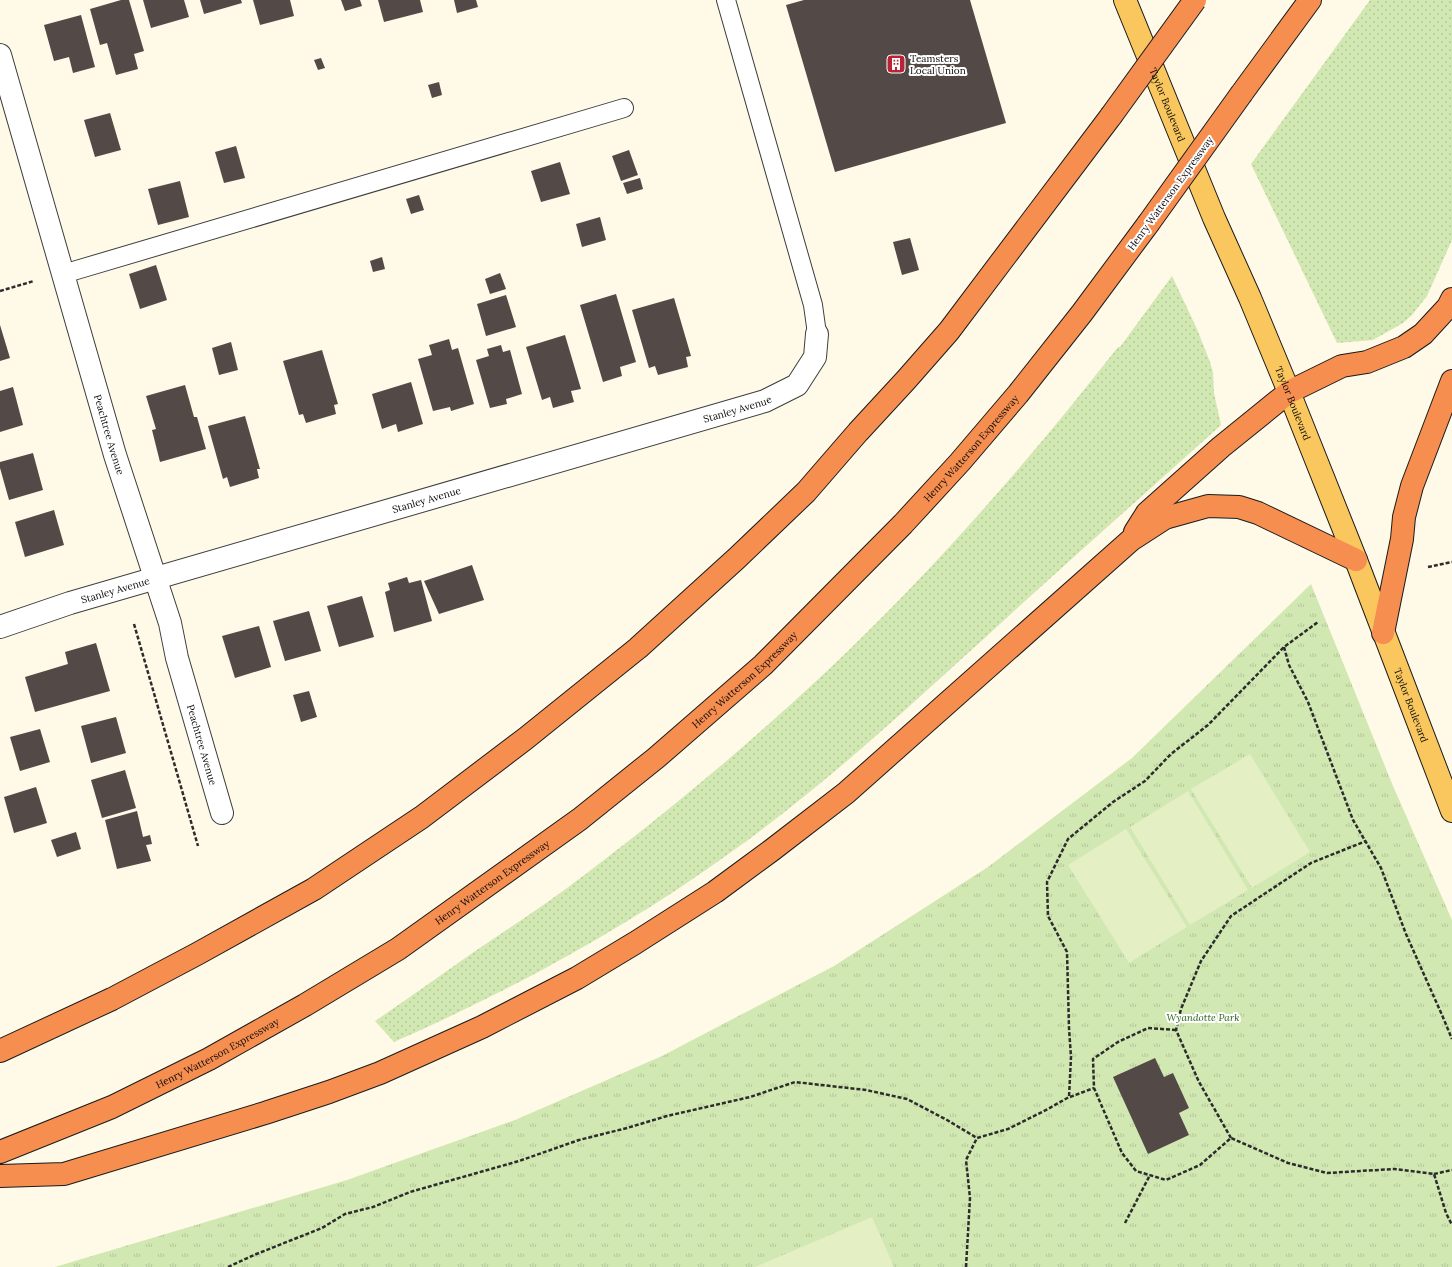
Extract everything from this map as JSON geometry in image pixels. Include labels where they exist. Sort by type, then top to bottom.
[{"type":"highway","points":[[0,1051],[112,999],[314,889],[422,817],[525,739],[638,648],[737,558],[806,492],[949,331],[1111,116],[1195,0]]},
{"type":"highway","name":"Henry Watterson Expressway","points":[[0,1152],[112,1107],[208,1058],[331,989],[411,940],[580,819],[656,758],[763,665],[934,490],[1023,388],[1148,224],[1310,0]]},
{"type":"highway","points":[[1131,540],[1147,513],[1221,447],[1289,392],[1342,366],[1367,362],[1404,347],[1423,334],[1448,307],[1452,299]]},
{"type":"highway","points":[[1383,632],[1402,539],[1404,517],[1412,486],[1452,381]]},
{"type":"highway","points":[[0,1176],[64,1174],[329,1092],[387,1070],[482,1028],[577,978],[716,892],[827,807],[881,762],[1131,540],[1165,518],[1208,506],[1239,507],[1258,512],[1356,560]]},
{"type":"main road","name":"Taylor Boulevard","points":[[1125,0],[1214,218],[1250,298],[1289,392],[1356,560],[1452,811]]},
{"type":"street","name":"Peachtree Avenue","points":[[0,55],[115,455],[133,514],[156,578],[170,623],[177,658],[222,813]]},
{"type":"street","name":"Stanley Avenue","points":[[0,627],[70,603],[764,401],[797,385],[815,357],[817,334]]},
{"type":"lane","points":[[726,0],[813,305],[817,334]]},
{"type":"lane","points":[[63,274],[624,108]]},
{"type":"path","points":[[0,291],[34,281]]},
{"type":"path","points":[[1428,567],[1452,562]]},
{"type":"path","points":[[1069,1097],[1070,1057],[1068,952],[1048,916],[1047,882],[1068,839],[1113,802],[1145,781],[1171,754],[1208,725],[1284,647],[1318,622]]},
{"type":"path","points":[[134,624],[198,846]]},
{"type":"path","points":[[1284,647],[1289,665],[1308,702],[1353,820],[1381,868],[1406,934],[1452,1039]]},
{"type":"path","points":[[1366,841],[1311,863],[1231,916],[1201,961],[1181,1009],[1176,1030],[1199,1082],[1231,1138],[1288,1164],[1327,1173],[1394,1169],[1434,1174],[1452,1170]]},
{"type":"path","points":[[1176,1030],[1148,1028],[1118,1042],[1093,1059],[1094,1088],[1122,1153],[1136,1172],[1166,1180],[1200,1165],[1231,1138]]},
{"type":"path","points":[[228,1267],[322,1228],[345,1214],[373,1207],[410,1192],[519,1161],[579,1140],[667,1116],[750,1097],[795,1082],[866,1090],[907,1099],[977,1138],[1008,1129],[1069,1097],[1094,1088]]},
{"type":"path","points":[[966,1267],[970,1198],[966,1160],[977,1138]]},
{"type":"path","points":[[1434,1174],[1446,1213],[1452,1225]]},
{"type":"path","points":[[1125,1223],[1150,1175]]},
{"type":"green space","points":[[1370,0],[1452,0],[1452,240],[1427,296],[1412,315],[1403,323],[1373,340],[1337,343],[1251,164]]},
{"type":"green space","points":[[1172,276],[1197,329],[1210,362],[1213,372],[1214,393],[1221,425],[903,712],[804,797],[769,824],[694,878],[611,931],[483,1000],[394,1042],[375,1021],[555,897],[634,837],[732,756],[796,700],[866,633],[942,555],[1015,473],[1118,347],[1120,347]]},
{"type":"green space","name":"Wyandotte Park","points":[[1311,584],[1393,786],[1452,920],[1452,1267],[55,1267],[347,1180],[515,1120],[662,1056],[834,966],[988,867],[1132,758]]},
{"type":"green space","points":[[1250,754],[1310,852],[1252,888],[1191,789]]},
{"type":"green space","points":[[1188,791],[1248,890],[1190,925],[1130,827]]},
{"type":"green space","points":[[1126,829],[1187,927],[1129,963],[1068,865]]},
{"type":"green space","points":[[872,1217],[894,1267],[755,1267]]},
{"type":"building","points":[[121,0],[129,0],[144,51],[134,54],[138,69],[116,75],[107,43],[100,45],[90,9]]},
{"type":"building","points":[[143,0],[184,0],[189,17],[151,28]]},
{"type":"building","points":[[200,0],[241,0],[242,3],[204,14]]},
{"type":"building","points":[[253,0],[290,0],[294,16],[260,25]]},
{"type":"building","points":[[341,0],[360,0],[362,6],[345,11]]},
{"type":"building","points":[[378,0],[420,0],[423,12],[384,22]]},
{"type":"building","points":[[454,0],[476,0],[478,7],[457,13]]},
{"type":"building","name":"Teamsters Local Union","points":[[804,0],[970,0],[1006,123],[835,172],[786,5]]},
{"type":"building","points":[[81,15],[95,67],[73,73],[69,57],[54,61],[44,25]]},
{"type":"building","points":[[321,58],[325,68],[318,70],[314,60]]},
{"type":"building","points":[[439,82],[442,95],[432,98],[428,85]]},
{"type":"building","points":[[110,113],[121,150],[95,157],[84,120]]},
{"type":"building","points":[[236,146],[245,178],[224,183],[215,152]]},
{"type":"building","points":[[629,150],[638,175],[621,181],[612,156]]},
{"type":"building","points":[[560,162],[570,194],[541,202],[531,171]]},
{"type":"building","points":[[640,178],[643,189],[627,194],[623,183]]},
{"type":"building","points":[[180,181],[189,217],[158,225],[148,189]]},
{"type":"building","points":[[419,195],[424,210],[411,214],[406,199]]},
{"type":"building","points":[[600,217],[606,240],[582,247],[576,224]]},
{"type":"building","points":[[910,238],[919,270],[902,275],[893,242]]},
{"type":"building","points":[[382,257],[385,269],[373,272],[370,261]]},
{"type":"building","points":[[156,265],[167,300],[140,309],[129,274]]},
{"type":"building","points":[[500,273],[506,289],[490,294],[485,279]]},
{"type":"building","points":[[616,294],[636,362],[620,367],[622,376],[603,382],[580,305]]},
{"type":"building","points":[[506,295],[516,327],[486,336],[477,304]]},
{"type":"building","points":[[674,298],[691,356],[686,357],[688,367],[658,375],[655,366],[649,368],[632,310]]},
{"type":"building","points":[[0,325],[10,358],[0,361]]},
{"type":"building","points":[[565,335],[581,389],[571,391],[574,402],[553,408],[550,397],[542,400],[526,347]]},
{"type":"building","points":[[449,339],[452,350],[458,348],[474,404],[451,411],[450,407],[433,411],[418,359],[432,355],[429,345]]},
{"type":"building","points":[[231,342],[238,370],[219,375],[212,348]]},
{"type":"building","points":[[501,345],[503,352],[510,350],[522,394],[506,399],[507,404],[490,408],[476,360],[489,356],[487,349]]},
{"type":"building","points":[[322,350],[338,404],[334,405],[336,414],[306,423],[303,414],[299,415],[283,361]]},
{"type":"building","points":[[411,382],[423,424],[398,432],[396,424],[382,429],[372,394]]},
{"type":"building","points":[[185,385],[194,417],[197,417],[206,449],[160,462],[152,430],[156,429],[146,396]]},
{"type":"building","points":[[13,387],[23,425],[0,432],[0,391]]},
{"type":"building","points":[[245,416],[260,469],[257,469],[259,478],[230,487],[227,477],[223,479],[208,426]]},
{"type":"building","points":[[33,453],[43,490],[9,500],[0,468],[0,462]]},
{"type":"building","points":[[54,510],[64,545],[25,557],[15,522]]},
{"type":"building","points":[[472,565],[484,600],[439,614],[424,581]]},
{"type":"building","points":[[407,577],[409,583],[421,580],[432,621],[394,632],[385,592],[390,590],[388,583]]},
{"type":"building","points":[[362,596],[374,637],[339,647],[327,606]]},
{"type":"building","points":[[309,611],[321,651],[285,661],[273,621]]},
{"type":"building","points":[[259,626],[271,667],[235,678],[222,636]]},
{"type":"building","points":[[96,643],[110,691],[35,712],[25,677],[68,664],[65,652]]},
{"type":"building","points":[[309,691],[317,717],[301,722],[293,695]]},
{"type":"building","points":[[116,717],[126,753],[91,763],[81,726]]},
{"type":"building","points":[[40,729],[50,762],[20,771],[10,737]]},
{"type":"building","points":[[125,770],[136,808],[102,818],[91,780]]},
{"type":"building","points":[[36,787],[47,823],[14,833],[4,797]]},
{"type":"building","points":[[137,811],[143,837],[150,835],[152,844],[146,845],[151,861],[117,869],[105,820]]},
{"type":"building","points":[[76,832],[81,849],[57,857],[51,840]]},
{"type":"building","points":[[1155,1058],[1164,1077],[1173,1073],[1189,1108],[1179,1113],[1189,1135],[1148,1154],[1113,1077]]},
{"type":"place","name":"Teamsters Local Union","points":[[896,64]]}]
